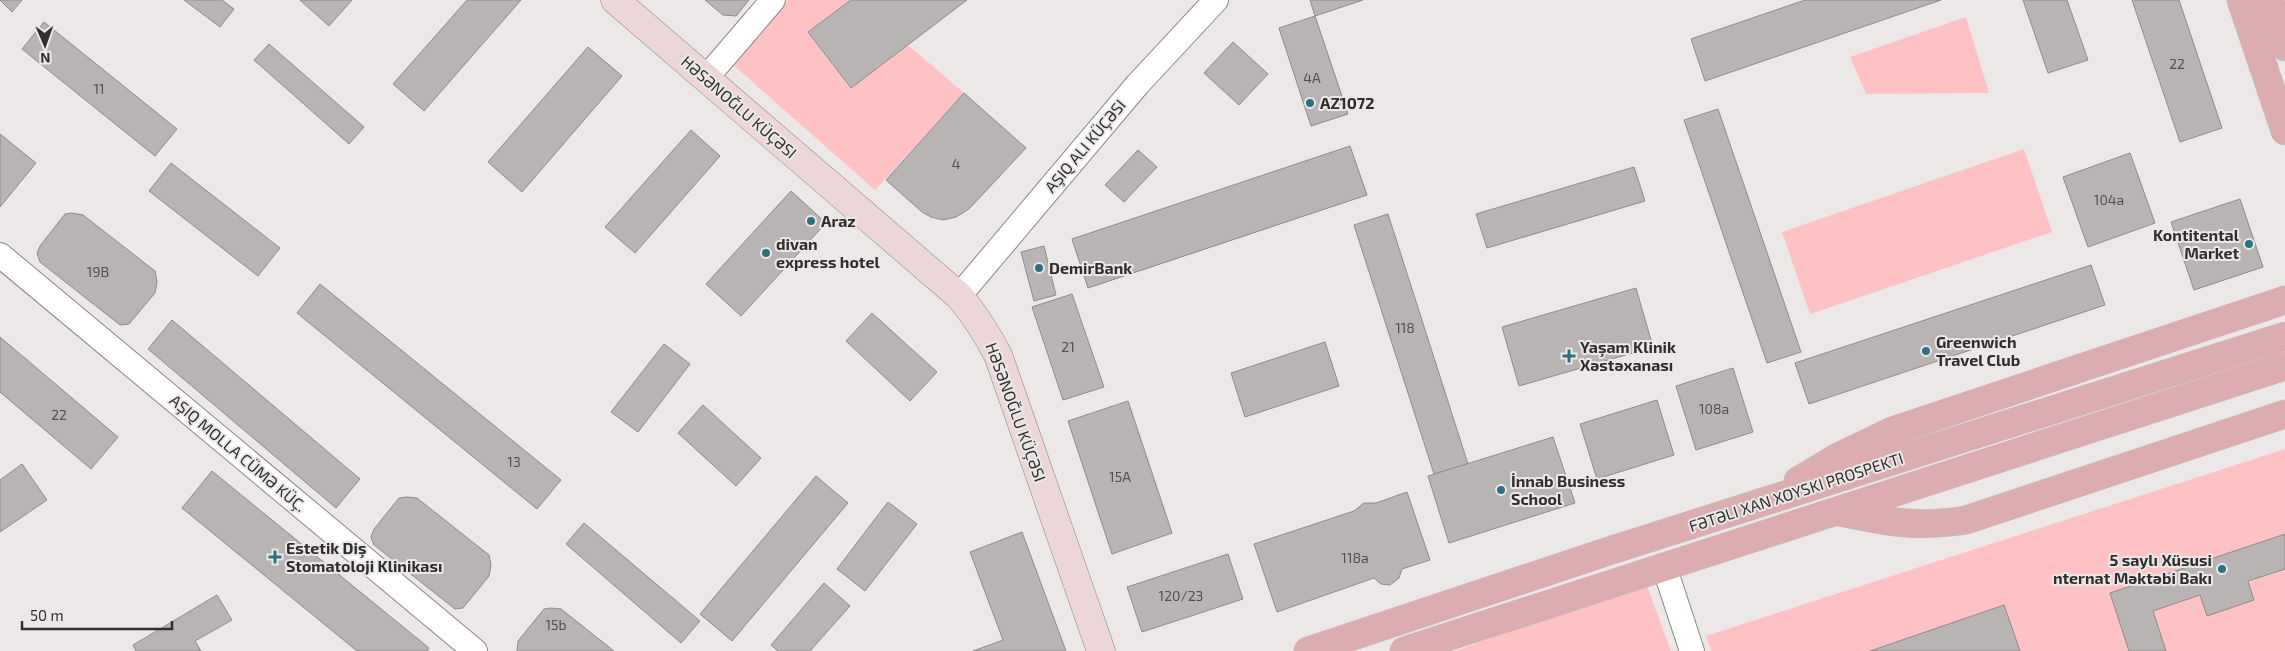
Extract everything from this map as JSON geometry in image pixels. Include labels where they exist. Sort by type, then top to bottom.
[{"type":"main road","points":[[2241,0],[2285,131]]},
{"type":"main road","points":[[2269,0],[2285,46]]},
{"type":"main road","points":[[1766,502],[1838,457],[1892,431],[2283,299]]},
{"type":"main road","name":"FƏTƏLI XAN XOYSKI PROSPEKTI","points":[[1308,651],[1593,556],[2285,336]]},
{"type":"main road","name":"FƏTƏLI XAN XOYSKI PROSPEKTI","points":[[1404,651],[2285,366]]},
{"type":"main road","points":[[1838,511],[1896,524],[1925,525],[1966,520],[2285,414]]},
{"type":"street","name":"HƏSƏNOĞLU KÜÇƏSI","points":[[615,0],[959,296],[988,334],[998,355],[1101,651]]},
{"type":"street","points":[[706,78],[773,0]]},
{"type":"street","points":[[959,296],[1137,85],[1216,0]]},
{"type":"street","points":[[0,255],[475,651]]},
{"type":"street","points":[[1664,566],[1692,651]]},
{"type":"shaded area","points":[[788,0],[851,0],[808,32],[850,88],[908,45],[964,93],[875,190],[732,64]]},
{"type":"shaded area","points":[[1966,17],[1989,93],[1866,94],[1850,57]]},
{"type":"shaded area","points":[[2024,149],[2052,232],[1810,314],[1782,232]]},
{"type":"shaded area","points":[[2285,449],[2285,651],[1712,651],[1706,636]]},
{"type":"shaded area","points":[[1646,583],[1671,651],[1455,651]]},
{"type":"building","points":[[0,0],[22,0],[12,12]]},
{"type":"building","points":[[184,0],[222,0],[234,9],[220,27]]},
{"type":"building","points":[[300,0],[352,0],[329,26]]},
{"type":"building","points":[[467,0],[521,0],[424,111],[393,84]]},
{"type":"building","points":[[705,0],[749,0],[736,16],[723,15]]},
{"type":"building","points":[[851,0],[967,0],[851,88],[808,32]]},
{"type":"building","points":[[1310,0],[1363,0],[1315,16]]},
{"type":"building","points":[[1805,0],[1941,0],[1705,81],[1691,39]]},
{"type":"building","points":[[2023,0],[2067,0],[2088,60],[2048,73]]},
{"type":"building","points":[[2132,0],[2179,0],[2222,128],[2180,142]]},
{"type":"building","points":[[1315,16],[1348,114],[1311,126],[1279,28]]},
{"type":"building","points":[[44,22],[177,129],[155,156],[22,49]]},
{"type":"building","points":[[1233,42],[1268,74],[1239,105],[1204,73]]},
{"type":"building","points":[[269,44],[364,127],[349,144],[254,60]]},
{"type":"building","points":[[588,47],[622,76],[522,192],[488,162]]},
{"type":"building","points":[[964,93],[1026,148],[969,209],[956,217],[943,220],[922,212],[886,180]]},
{"type":"building","points":[[1718,109],[1801,352],[1767,363],[1684,120]]},
{"type":"building","points":[[691,130],[720,156],[635,253],[605,227]]},
{"type":"building","points":[[0,134],[36,163],[0,207]]},
{"type":"building","points":[[1350,146],[1367,195],[1088,288],[1072,239]]},
{"type":"building","points":[[1138,150],[1157,167],[1124,202],[1105,185]]},
{"type":"building","points":[[2130,153],[2155,223],[2088,247],[2063,177]]},
{"type":"building","points":[[171,163],[280,248],[258,276],[149,191]]},
{"type":"building","points":[[1634,167],[1645,201],[1487,248],[1476,214]]},
{"type":"building","name":"divan express hotel","points":[[791,191],[826,223],[741,316],[706,284]]},
{"type":"building","points":[[2240,199],[2263,267],[2194,290],[2171,222]]},
{"type":"building","points":[[65,214],[83,215],[155,271],[157,282],[155,293],[129,324],[120,325],[40,262],[37,253],[40,246]]},
{"type":"building","points":[[1388,214],[1468,464],[1434,474],[1354,225]]},
{"type":"building","points":[[1044,246],[1056,295],[1034,301],[1021,252]]},
{"type":"building","points":[[2091,265],[2105,305],[1809,404],[1795,363]]},
{"type":"building","points":[[320,284],[561,480],[537,509],[297,313]]},
{"type":"building","points":[[1636,288],[1653,347],[1519,386],[1502,327]]},
{"type":"building","points":[[1072,294],[1104,387],[1063,400],[1032,307]]},
{"type":"building","points":[[872,313],[937,372],[910,401],[846,341]]},
{"type":"building","points":[[172,320],[360,479],[336,508],[148,349]]},
{"type":"building","points":[[0,337],[118,437],[91,469],[0,392]]},
{"type":"building","points":[[1325,342],[1339,386],[1245,417],[1231,373]]},
{"type":"building","points":[[664,344],[690,364],[638,432],[611,412]]},
{"type":"building","points":[[1733,368],[1753,432],[1696,450],[1676,386]]},
{"type":"building","points":[[1657,400],[1674,455],[1597,479],[1580,424]]},
{"type":"building","points":[[1128,401],[1172,533],[1112,554],[1068,421]]},
{"type":"building","points":[[703,405],[761,458],[736,486],[678,433]]},
{"type":"building","name":"İnnab Business School","points":[[1553,437],[1575,503],[1449,543],[1428,476]]},
{"type":"building","points":[[22,464],[47,500],[0,532],[0,480]]},
{"type":"building","points":[[212,471],[429,648],[427,651],[357,651],[182,508]]},
{"type":"building","points":[[816,476],[848,503],[732,641],[700,614]]},
{"type":"building","points":[[1407,492],[1430,560],[1402,569],[1399,578],[1390,585],[1381,584],[1374,578],[1277,612],[1254,544],[1354,511],[1364,503],[1376,503]]},
{"type":"building","points":[[399,498],[417,498],[489,555],[491,565],[489,576],[463,608],[455,609],[374,545],[371,537],[374,529]]},
{"type":"building","points":[[888,502],[917,524],[865,591],[837,569]]},
{"type":"building","points":[[584,523],[700,621],[681,643],[566,544]]},
{"type":"building","points":[[1022,532],[1066,651],[973,651],[1003,640],[970,552]]},
{"type":"building","points":[[2285,534],[2285,569],[2248,581],[2254,600],[2207,616],[2200,595],[2153,611],[2166,651],[2129,651],[2110,593]]},
{"type":"building","points":[[1228,554],[1243,599],[1142,632],[1127,587]]},
{"type":"building","points":[[824,583],[850,606],[810,651],[778,651],[771,645]]},
{"type":"building","points":[[217,595],[232,620],[195,641],[201,651],[136,651],[133,645]]},
{"type":"building","points":[[2004,605],[2020,651],[1870,651]]},
{"type":"building","points":[[544,609],[561,609],[614,651],[517,651],[518,641]]},
{"type":"place","name":"AZ1072","points":[[1310,103]]},
{"type":"place","name":"Araz","points":[[811,221]]},
{"type":"place","name":"Kontitental Market","points":[[2249,244]]},
{"type":"place","name":"divan express hotel","points":[[766,253]]},
{"type":"place","name":"DemirBank","points":[[1039,268]]},
{"type":"place","name":"Greenwich Travel Club","points":[[1926,351]]},
{"type":"place","name":"Yaşam Klinik Xəstəxanası","points":[[1569,356]]},
{"type":"place","name":"İnnab Business School","points":[[1501,490]]},
{"type":"place","name":"Estetik Diş Stomatoloji Klinikası","points":[[275,557]]},
{"type":"place","name":"5 saylı Xüsusi nternat Məktəbi Bakı","points":[[2222,569]]}]
